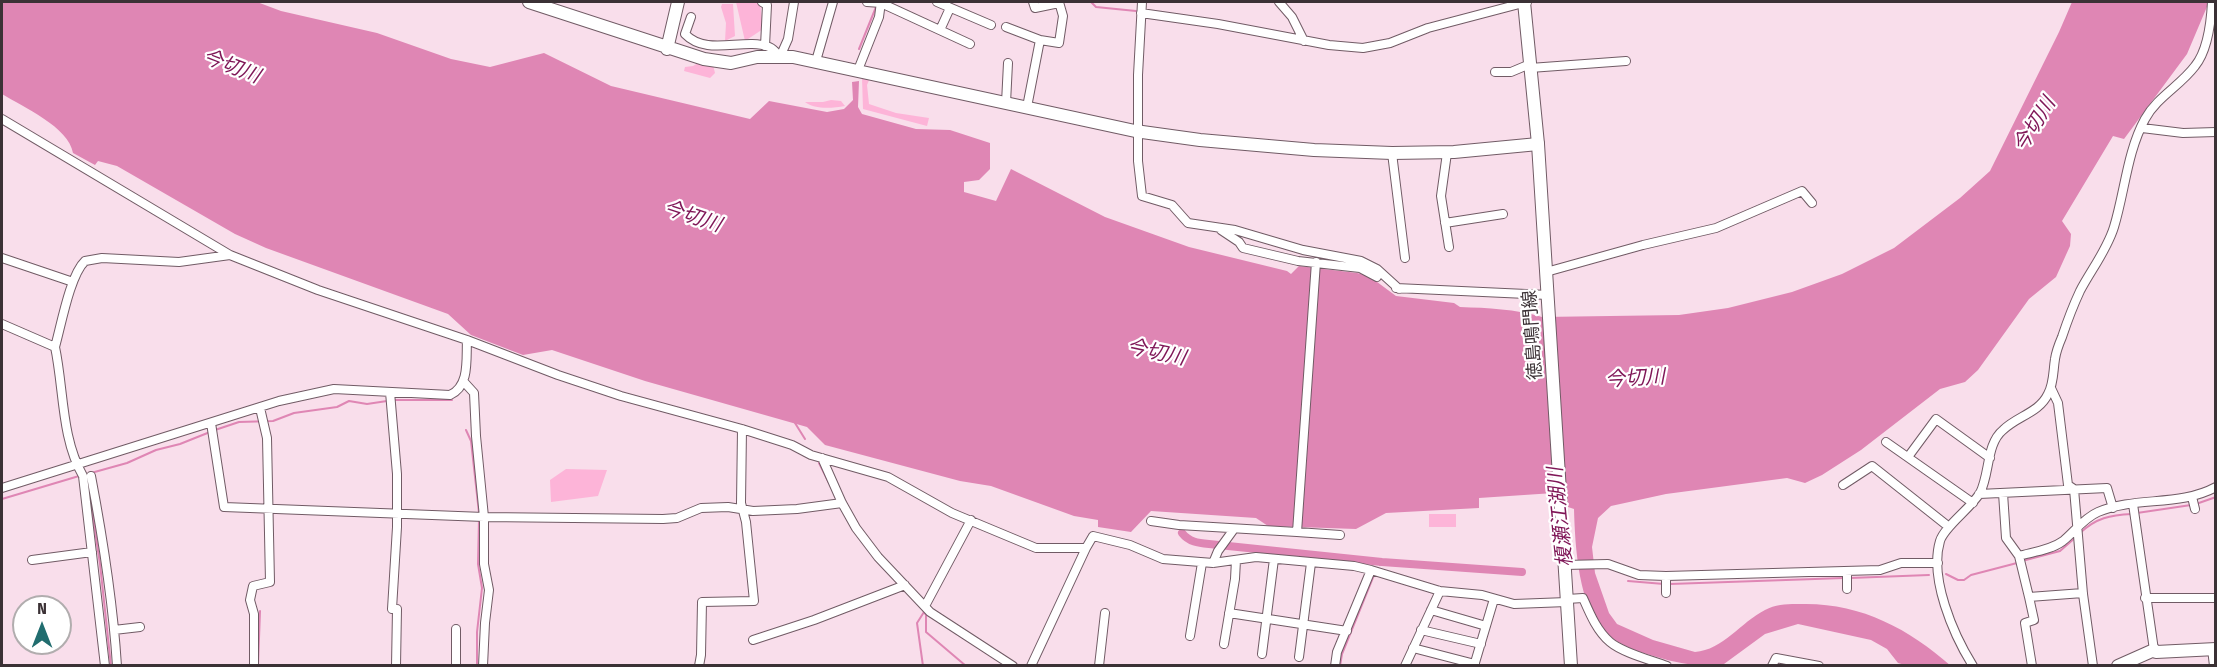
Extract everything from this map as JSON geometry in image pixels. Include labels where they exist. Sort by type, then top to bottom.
[{"type":"street","points":[[529,2],[666,49],[704,59],[731,63],[757,57],[793,57],[1138,132],[1314,150],[1392,153],[1447,153],[1538,144]]},
{"type":"street","points":[[666,49],[678,2]]},
{"type":"street","points":[[762,2],[767,5],[765,46]]},
{"type":"street","points":[[780,57],[788,39],[794,2]]},
{"type":"street","points":[[816,61],[833,2]]},
{"type":"street","points":[[867,2],[881,2],[970,44]]},
{"type":"street","points":[[858,70],[879,17],[881,2]]},
{"type":"street","points":[[937,2],[992,25]]},
{"type":"street","points":[[1006,27],[1040,40],[1059,43],[1063,16],[1059,2],[1035,8],[1033,2]]},
{"type":"street","points":[[1142,2],[1138,132],[1138,161],[1142,196],[1172,205],[1188,223],[1234,230],[1303,250],[1361,261],[1377,269],[1399,289]]},
{"type":"street","points":[[1280,2],[1292,17],[1304,41]]},
{"type":"street","points":[[1141,13],[1218,24],[1304,41],[1363,48],[1392,43],[1428,28],[1525,2]]},
{"type":"street","name":"徳島鳴門線","points":[[1525,2],[1538,144],[1563,544],[1569,565],[1567,601],[1571,666]]},
{"type":"street","points":[[1973,666],[1945,605],[1938,563],[1940,541],[1979,494],[1985,480],[1994,442],[2002,430],[2039,407],[2051,388],[2055,356],[2062,335],[2080,293],[2110,236],[2133,145],[2154,105],[2187,75],[2200,58],[2208,32],[2212,2]]},
{"type":"street","points":[[940,30],[950,8]]},
{"type":"street","points":[[692,17],[685,34],[691,41],[722,47],[758,44],[772,48],[780,57]]},
{"type":"street","points":[[1027,108],[1040,40]]},
{"type":"street","points":[[1495,72],[1511,75],[1530,66],[1626,61]]},
{"type":"street","points":[[1006,103],[1008,63]]},
{"type":"street","points":[[2,118],[230,255],[318,290],[467,340],[611,393],[742,429],[792,445],[822,458],[888,477],[952,513],[1036,548],[1086,548]]},
{"type":"street","points":[[2142,128],[2182,133],[2216,132]]},
{"type":"street","points":[[1392,153],[1405,258]]},
{"type":"street","points":[[1447,153],[1441,196],[1449,247]]},
{"type":"street","points":[[1546,272],[1643,245],[1716,228],[1802,191],[1812,203]]},
{"type":"street","points":[[1445,224],[1503,214]]},
{"type":"street","points":[[1218,228],[1239,242],[1243,248],[1298,261],[1366,269],[1389,286],[1399,289],[1548,297]]},
{"type":"street","points":[[105,666],[83,476],[75,463],[61,396],[60,372],[55,347],[73,282],[81,265],[90,259],[179,262],[230,255]]},
{"type":"street","points":[[2,258],[73,282]]},
{"type":"street","points":[[1297,530],[1316,264]]},
{"type":"street","points":[[2,324],[55,347]]},
{"type":"street","points":[[2,488],[75,463],[211,429],[279,401],[334,389],[390,397],[450,395],[456,392],[464,382],[467,340]]},
{"type":"street","points":[[464,382],[474,393],[480,516],[489,590],[484,623],[483,666]]},
{"type":"street","points":[[2051,388],[2058,403],[2068,485],[2074,489]]},
{"type":"street","points":[[390,397],[398,474],[392,609],[398,609],[396,666]]},
{"type":"street","points":[[254,666],[254,614],[250,600],[253,586],[270,582],[267,438],[260,408]]},
{"type":"street","points":[[1908,457],[1936,419],[1990,458]]},
{"type":"street","points":[[211,429],[224,507],[480,516],[663,519],[676,518],[701,508],[728,507],[753,511],[839,504]]},
{"type":"street","points":[[699,666],[702,602],[754,601],[741,484],[742,429]]},
{"type":"street","points":[[1886,442],[1973,503]]},
{"type":"street","points":[[822,458],[839,504],[902,586],[937,618],[1014,666]]},
{"type":"street","points":[[1844,485],[1872,466],[1949,528]]},
{"type":"street","points":[[91,476],[100,521],[117,666]]},
{"type":"street","points":[[2020,560],[2077,534],[2092,515],[2113,508],[2133,505],[2193,502],[2216,487]]},
{"type":"street","points":[[1979,494],[2107,488],[2113,508]]},
{"type":"street","points":[[2074,489],[2083,593],[2093,666]]},
{"type":"street","points":[[2003,493],[2006,537],[2020,560],[2034,620],[2025,623],[2032,666]]},
{"type":"street","points":[[2133,505],[2154,650]]},
{"type":"street","points":[[925,606],[971,520]]},
{"type":"street","points":[[1151,521],[1179,525],[1297,530],[1340,535]]},
{"type":"street","points":[[1213,563],[1218,551],[1234,529]]},
{"type":"street","points":[[1031,666],[1093,536],[1119,542],[1163,559],[1213,563],[1256,557],[1371,570],[1440,591],[1514,604],[1583,598],[1593,622],[1611,643],[1667,666]]},
{"type":"street","points":[[32,560],[92,552]]},
{"type":"street","points":[[1262,654],[1274,559]]},
{"type":"street","points":[[1224,644],[1236,560]]},
{"type":"street","points":[[1190,636],[1202,563]]},
{"type":"street","points":[[1299,657],[1311,563]]},
{"type":"street","points":[[1569,565],[1618,566],[1666,584],[1847,573],[1880,570],[1901,563],[1938,563]]},
{"type":"street","points":[[1335,666],[1337,652],[1371,570]]},
{"type":"street","points":[[1847,573],[1847,586]]},
{"type":"street","points":[[753,640],[902,586]]},
{"type":"street","points":[[1405,666],[1440,591]]},
{"type":"street","points":[[2029,597],[2083,593]]},
{"type":"street","points":[[2145,598],[2216,598]]},
{"type":"street","points":[[1413,648],[1474,665],[1494,599]]},
{"type":"street","points":[[1431,610],[1486,626]]},
{"type":"street","points":[[1099,666],[1105,613]]},
{"type":"street","points":[[1229,613],[1347,631]]},
{"type":"street","points":[[114,630],[140,627]]},
{"type":"street","points":[[456,630],[456,666]]},
{"type":"street","points":[[1422,630],[1480,644]]},
{"type":"street","points":[[2154,650],[2156,652],[2214,649],[2214,666]]},
{"type":"street","points":[[2118,666],[2141,661],[2154,650]]},
{"type":"street","points":[[1772,666],[1776,658],[1819,666]]},
{"type":"shaded area","points":[[736,2],[760,2],[763,29],[745,41]]},
{"type":"shaded area","points":[[722,4],[733,4],[735,36],[725,41],[726,23]]},
{"type":"shaded area","points":[[700,62],[713,65],[715,73],[710,78],[684,71],[685,67]]},
{"type":"shaded area","points":[[862,78],[870,78],[867,85],[869,104],[896,113],[929,118],[927,126],[863,109]]},
{"type":"shaded area","points":[[841,101],[845,106],[819,107],[805,102],[823,102]]},
{"type":"shaded area","points":[[566,469],[607,470],[598,496],[551,502],[550,480]]},
{"type":"shaded area","points":[[1429,514],[1456,514],[1456,527],[1429,527]]},
{"type":"water","name":"今切川","points":[[2,2],[257,2],[281,11],[377,33],[451,59],[490,67],[544,53],[611,86],[750,119],[769,101],[827,112],[844,109],[853,100],[852,82],[859,81],[858,107],[862,114],[916,129],[950,130],[990,143],[990,169],[979,180],[964,182],[964,192],[996,201],[1011,169],[1105,217],[1189,247],[1287,271],[1291,274],[1299,266],[1357,273],[1369,276],[1396,296],[1542,317],[1679,315],[1728,308],[1792,292],[1842,274],[1894,248],[1960,198],[1990,171],[2072,2],[2209,2],[2187,54],[2124,139],[2113,136],[2062,221],[2071,234],[2070,246],[2056,277],[2029,299],[1978,370],[1965,382],[1940,389],[1861,450],[1805,483],[1787,478],[1666,494],[1611,506],[1598,518],[1592,547],[1595,573],[1609,613],[1617,624],[1653,640],[1695,652],[1705,650],[1723,641],[1756,615],[1770,608],[1790,604],[1827,605],[1846,608],[1884,621],[1918,641],[1951,666],[1905,665],[1898,663],[1887,649],[1871,640],[1798,624],[1765,634],[1724,664],[1682,663],[1630,648],[1607,634],[1597,623],[1590,609],[1584,593],[1577,558],[1574,509],[1568,507],[1554,493],[1479,498],[1479,508],[1386,513],[1356,529],[1268,526],[1256,518],[1151,511],[1131,532],[1098,527],[1098,520],[1074,516],[991,486],[960,481],[825,445],[807,427],[645,381],[552,350],[523,355],[471,335],[448,314],[266,248],[235,234],[117,166],[98,161],[95,165],[73,153],[70,144],[54,126],[2,94]]},
{"type":"waterway","points":[[1091,2],[1096,7],[1136,11]]},
{"type":"waterway","points":[[859,49],[876,7]]},
{"type":"waterway","points":[[392,400],[452,400]]},
{"type":"waterway","points":[[215,430],[239,422],[273,421],[294,413],[337,407],[349,401],[367,404],[387,401]]},
{"type":"waterway","points":[[795,423],[805,439]]},
{"type":"waterway","points":[[466,430],[471,441],[479,513]]},
{"type":"waterway","points":[[91,473],[127,463],[156,450],[180,444],[210,432]]},
{"type":"waterway","points":[[819,463],[829,483]]},
{"type":"waterway","points":[[2,499],[79,476]]},
{"type":"waterway","points":[[89,490],[111,666]]},
{"type":"waterway","points":[[2196,504],[2216,497]]},
{"type":"waterway","points":[[2137,513],[2191,505]]},
{"type":"waterway","points":[[2080,533],[2104,518],[2132,514]]},
{"type":"waterway","points":[[477,666],[477,632],[482,588],[478,564],[479,519]]},
{"type":"waterway","points":[[1182,533],[1191,540],[1205,544],[1382,562],[1522,572]]},
{"type":"waterway","points":[[2022,561],[2060,551],[2076,537]]},
{"type":"waterway","points":[[1946,574],[1958,580],[1964,580],[1971,575],[2017,563]]},
{"type":"waterway","points":[[1340,666],[1342,654],[1374,575]]},
{"type":"waterway","points":[[1850,578],[1929,575]]},
{"type":"waterway","points":[[1670,584],[1844,578]]},
{"type":"waterway","points":[[1628,581],[1664,584]]},
{"type":"waterway","points":[[923,610],[926,615],[926,632],[966,666]]},
{"type":"waterway","points":[[258,666],[260,611]]},
{"type":"waterway","points":[[923,666],[917,623],[924,612]]},
{"type":"water label","name":"榎瀬江湖川","points":[[1561,517]]}]
